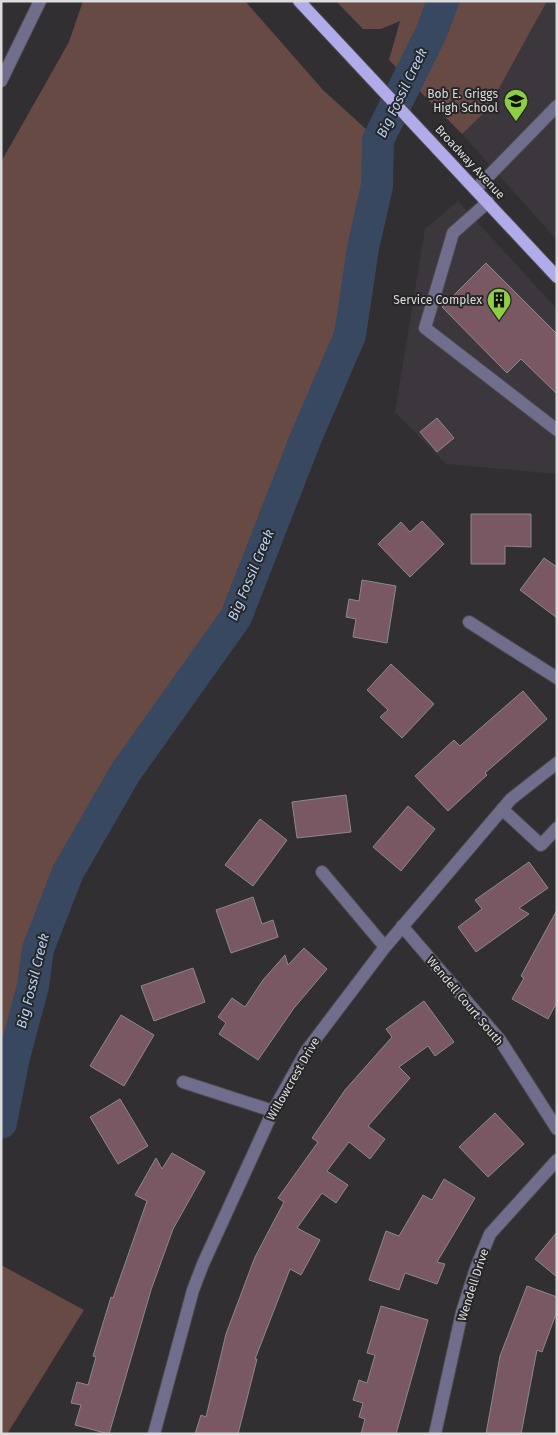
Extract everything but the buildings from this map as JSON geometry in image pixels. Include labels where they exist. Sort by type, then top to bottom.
[{"type":"main road","name":"Broadway Avenue","points":[[299,1],[435,144],[557,277]]},
{"type":"street","points":[[1,81],[40,1]]},
{"type":"street","points":[[476,189],[557,106]]},
{"type":"street","points":[[488,202],[453,233],[425,328],[557,430]]},
{"type":"street","points":[[469,622],[557,678]]},
{"type":"street","name":"Willowcrest Drive","points":[[154,1434],[193,1290],[273,1111],[307,1050],[402,926],[511,799],[557,763]]},
{"type":"street","points":[[502,810],[541,845],[557,828]]},
{"type":"street","points":[[322,872],[385,948]]},
{"type":"street","name":"Wendell Court South","points":[[402,926],[500,1040],[557,1129]]},
{"type":"street","points":[[183,1082],[273,1111]]},
{"type":"street","name":"Wendell Drive","points":[[435,1434],[462,1312],[476,1268],[490,1234],[557,1160]]},
{"type":"shaded area","points":[[83,1],[245,1],[323,90],[378,140],[350,335],[305,440],[236,617],[125,773],[68,872],[38,949],[33,986],[14,1057],[1,1123],[1,162],[69,42]]},
{"type":"shaded area","points":[[336,1],[547,1],[487,110],[462,134],[389,60],[400,21],[381,29],[363,29]]},
{"type":"shaded area","name":"Bob E. Griggs High School","points":[[545,1],[557,1],[557,240],[462,134],[487,110]]},
{"type":"shaded area","points":[[458,201],[557,309],[557,474],[446,464],[395,412],[425,229]]},
{"type":"shaded area","points":[[1,1265],[84,1310],[7,1434],[1,1434]]},
{"type":"waterway","name":"Big Fossil Creek","points":[[1,1123],[14,1057],[33,986],[38,949],[68,872],[125,773],[236,617],[305,440],[350,335],[363,248],[377,186],[378,140],[431,33],[443,1]]},
{"type":"place","name":"Bob E. Griggs High School","points":[[516,122]]},
{"type":"place","name":"Service Complex","points":[[499,321]]}]
